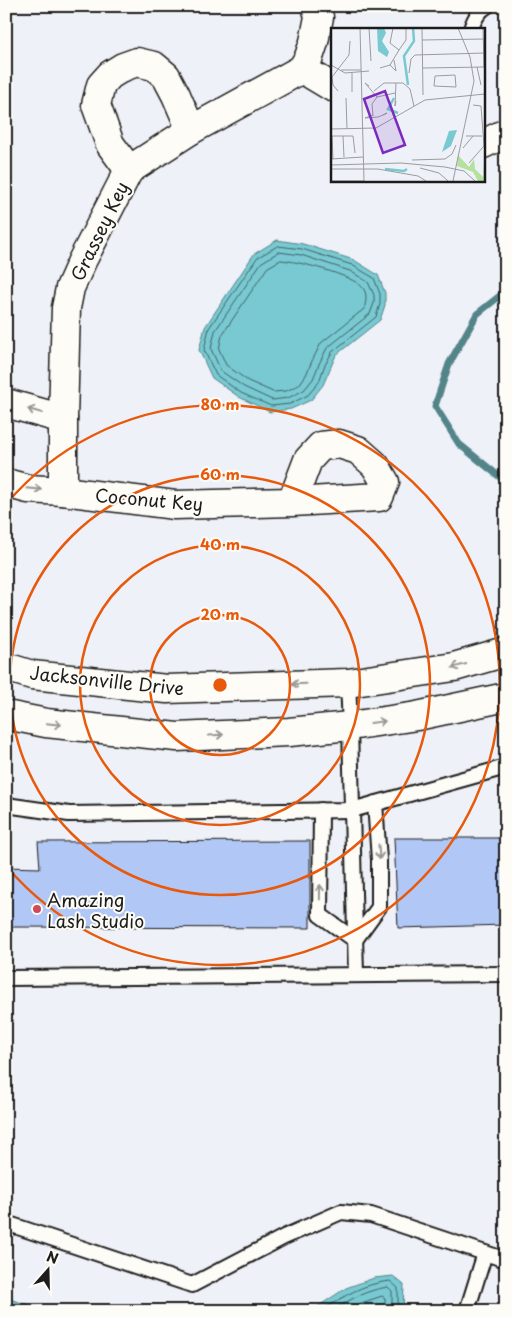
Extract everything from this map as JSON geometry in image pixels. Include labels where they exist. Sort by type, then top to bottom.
[{"type":"street","points":[[316,6],[319,17],[314,42],[309,57],[302,69],[331,86]]},
{"type":"street","points":[[129,170],[110,144],[96,105],[101,85],[110,75],[136,62],[154,66],[166,76],[191,130]]},
{"type":"street","name":"Grassey Key","points":[[63,491],[66,308],[70,288],[129,170],[191,130],[302,69]]},
{"type":"street","points":[[484,144],[506,133]]},
{"type":"street","points":[[6,403],[63,419]]},
{"type":"street","name":"Coconut Key","points":[[6,483],[28,489],[63,491],[175,505],[292,502]]},
{"type":"street","name":"Jacksonville Drive","points":[[6,667],[32,674],[167,689],[348,682],[454,668],[506,652]]},
{"type":"street","points":[[6,715],[46,723],[177,737],[290,732],[350,726],[418,716],[506,697]]},
{"type":"lane","points":[[470,28],[478,13],[487,6]]},
{"type":"lane","points":[[348,682],[356,976]]},
{"type":"lane","points":[[6,805],[69,814],[352,810],[506,767]]},
{"type":"lane","points":[[355,940],[379,908],[379,860],[375,803]]},
{"type":"lane","points":[[321,810],[320,915],[355,940]]},
{"type":"lane","points":[[6,978],[506,974]]},
{"type":"lane","points":[[6,1223],[192,1285],[284,1237],[341,1212],[371,1215],[506,1260]]},
{"type":"lane","points":[[467,1311],[485,1253]]},
{"type":"water","points":[[277,240],[303,244],[354,260],[378,275],[385,293],[385,305],[380,320],[336,355],[323,385],[311,400],[291,409],[270,412],[239,397],[212,378],[199,350],[205,327],[254,254]]},
{"type":"water","points":[[393,1276],[404,1285],[403,1311],[311,1311],[346,1288],[374,1278]]},
{"type":"water","points":[[6,1298],[49,1311],[6,1311]]},
{"type":"building","points":[[394,838],[506,838],[506,925],[398,928]]},
{"type":"building","points":[[310,841],[310,928],[6,927],[6,867],[40,868],[38,842]]},
{"type":"waterway","points":[[506,291],[477,314],[449,364],[435,406],[459,444],[506,482]]},
{"type":"place","name":"Amazing Lash Studio","points":[[37,909]]}]
